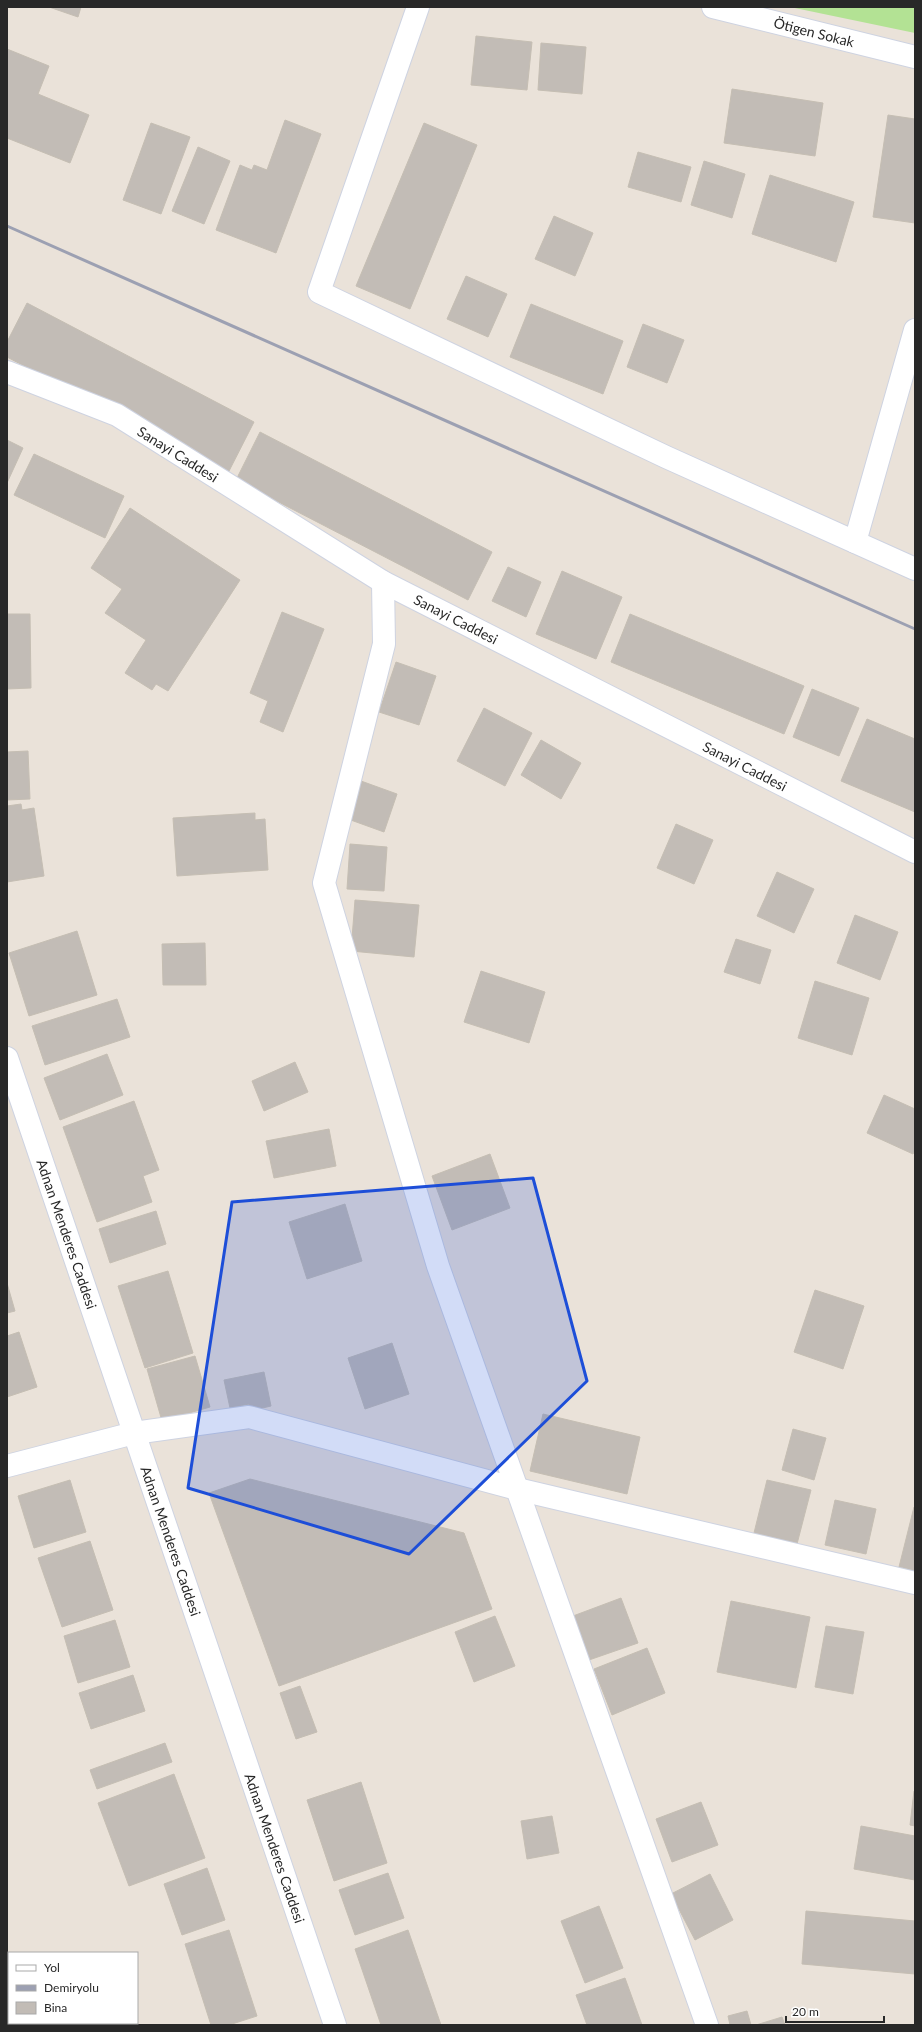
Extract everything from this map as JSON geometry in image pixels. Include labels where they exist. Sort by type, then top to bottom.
[{"type":"street","points":[[418,7],[319,292],[666,457],[915,569]]},
{"type":"street","name":"Ötigen Sokak","points":[[713,7],[915,57]]},
{"type":"street","points":[[854,542],[915,330]]},
{"type":"street","name":"Sanayi Caddesi","points":[[7,372],[117,415],[383,582],[915,852]]},
{"type":"street","points":[[383,582],[384,644],[324,883],[438,1266],[707,2025]]},
{"type":"street","name":"Adnan Menderes Caddesi","points":[[7,1058],[335,2025]]},
{"type":"street","points":[[7,1466],[134,1433],[249,1416],[517,1489],[915,1583]]},
{"type":"highlighted area","points":[[533,1178],[587,1381],[409,1554],[188,1488],[232,1202]]},
{"type":"green space","points":[[790,7],[915,7],[915,33]]},
{"type":"building","points":[[49,7],[81,7],[78,17]]},
{"type":"building","points":[[476,36],[532,42],[527,90],[471,85]]},
{"type":"building","points":[[541,43],[586,47],[582,94],[538,90]]},
{"type":"building","points":[[7,49],[49,66],[38,94],[89,115],[70,163],[7,138]]},
{"type":"building","points":[[732,89],[823,103],[815,156],[724,143]]},
{"type":"building","points":[[888,115],[915,119],[915,223],[873,217]]},
{"type":"building","points":[[285,120],[321,134],[276,253],[216,230],[240,165],[252,170],[254,165],[267,170]]},
{"type":"building","points":[[151,123],[190,137],[161,214],[123,200]]},
{"type":"building","points":[[424,123],[477,145],[410,309],[356,286]]},
{"type":"building","points":[[198,147],[230,161],[204,224],[172,211]]},
{"type":"building","points":[[638,152],[691,167],[681,202],[628,187]]},
{"type":"building","points":[[704,161],[745,174],[732,218],[691,205]]},
{"type":"building","points":[[770,175],[854,202],[836,262],[752,234]]},
{"type":"building","points":[[554,216],[593,233],[575,276],[535,259]]},
{"type":"building","points":[[466,276],[507,294],[488,337],[447,319]]},
{"type":"building","points":[[27,303],[254,422],[228,473],[7,357],[7,342]]},
{"type":"building","points":[[531,304],[623,341],[603,394],[510,357]]},
{"type":"building","points":[[643,324],[684,340],[667,383],[627,367]]},
{"type":"building","points":[[260,432],[492,552],[468,600],[236,480]]},
{"type":"building","points":[[7,440],[23,448],[7,483]]},
{"type":"building","points":[[34,454],[124,496],[105,538],[14,495]]},
{"type":"building","points":[[130,508],[240,580],[168,691],[156,684],[152,690],[125,673],[146,640],[105,613],[122,589],[91,568]]},
{"type":"building","points":[[508,567],[541,582],[526,617],[492,601]]},
{"type":"building","points":[[562,571],[622,597],[596,659],[536,634]]},
{"type":"building","points":[[282,612],[324,629],[283,732],[260,722],[268,701],[250,693]]},
{"type":"building","points":[[7,614],[30,614],[31,688],[7,689]]},
{"type":"building","points":[[630,614],[804,686],[784,734],[611,662]]},
{"type":"building","points":[[396,662],[436,676],[419,725],[379,712]]},
{"type":"building","points":[[812,689],[859,708],[839,756],[793,737]]},
{"type":"building","points":[[484,708],[532,733],[505,786],[457,761]]},
{"type":"building","points":[[867,719],[915,739],[915,812],[841,781]]},
{"type":"building","points":[[541,740],[581,763],[561,799],[521,775]]},
{"type":"building","points":[[28,751],[30,799],[7,800],[7,752]]},
{"type":"building","points":[[361,781],[397,794],[384,832],[348,819]]},
{"type":"building","points":[[21,804],[22,810],[34,808],[44,876],[7,882],[7,806]]},
{"type":"building","points":[[255,813],[255,820],[265,819],[268,870],[177,876],[173,818]]},
{"type":"building","points":[[676,824],[713,840],[694,884],[657,868]]},
{"type":"building","points":[[350,844],[387,847],[384,891],[347,889]]},
{"type":"building","points":[[777,872],[814,889],[794,933],[757,916]]},
{"type":"building","points":[[355,900],[419,905],[414,957],[351,951]]},
{"type":"building","points":[[855,915],[898,932],[880,980],[837,963]]},
{"type":"building","points":[[77,931],[97,995],[29,1016],[9,953]]},
{"type":"building","points":[[736,939],[771,950],[760,984],[724,972]]},
{"type":"building","points":[[205,943],[206,985],[163,985],[162,944]]},
{"type":"building","points":[[481,971],[545,992],[529,1043],[464,1022]]},
{"type":"building","points":[[815,981],[869,998],[852,1055],[798,1038]]},
{"type":"building","points":[[117,999],[130,1037],[45,1065],[32,1026]]},
{"type":"building","points":[[107,1054],[123,1095],[60,1120],[44,1078]]},
{"type":"building","points":[[295,1062],[308,1092],[264,1111],[252,1081]]},
{"type":"building","points":[[884,1095],[915,1109],[915,1150],[913,1154],[867,1133]]},
{"type":"building","points":[[134,1101],[159,1170],[143,1176],[152,1202],[97,1222],[63,1127]]},
{"type":"building","points":[[329,1129],[336,1166],[274,1178],[266,1141]]},
{"type":"building","points":[[490,1154],[510,1208],[452,1230],[432,1176]]},
{"type":"building","points":[[345,1204],[362,1261],[307,1279],[289,1222]]},
{"type":"building","points":[[156,1211],[166,1244],[110,1263],[99,1229]]},
{"type":"building","points":[[168,1271],[193,1353],[145,1368],[118,1286]]},
{"type":"building","points":[[7,1283],[15,1311],[7,1313]]},
{"type":"building","points":[[815,1290],[864,1306],[843,1369],[794,1352]]},
{"type":"building","points":[[19,1332],[37,1387],[7,1397],[7,1336]]},
{"type":"building","points":[[392,1343],[409,1394],[365,1409],[348,1358]]},
{"type":"building","points":[[195,1356],[210,1407],[162,1421],[147,1369]]},
{"type":"building","points":[[264,1372],[271,1406],[250,1411],[249,1404],[230,1408],[224,1380]]},
{"type":"building","points":[[543,1414],[640,1437],[627,1494],[530,1471]]},
{"type":"building","points":[[793,1429],[826,1438],[814,1480],[782,1470]]},
{"type":"building","points":[[250,1479],[464,1533],[492,1609],[279,1686],[209,1493]]},
{"type":"building","points":[[70,1480],[86,1532],[34,1548],[18,1496]]},
{"type":"building","points":[[767,1480],[811,1490],[797,1544],[754,1533]]},
{"type":"building","points":[[835,1500],[876,1509],[866,1554],[825,1545]]},
{"type":"building","points":[[915,1507],[915,1571],[899,1567]]},
{"type":"building","points":[[90,1541],[113,1610],[62,1627],[38,1558]]},
{"type":"building","points":[[621,1598],[638,1643],[589,1660],[573,1616]]},
{"type":"building","points":[[731,1601],[810,1617],[796,1688],[717,1672]]},
{"type":"building","points":[[495,1616],[515,1666],[474,1682],[455,1632]]},
{"type":"building","points":[[115,1620],[130,1667],[78,1683],[64,1636]]},
{"type":"building","points":[[826,1626],[864,1632],[853,1694],[815,1687]]},
{"type":"building","points":[[647,1648],[665,1693],[612,1715],[594,1669]]},
{"type":"building","points":[[133,1675],[145,1711],[91,1729],[79,1693]]},
{"type":"building","points":[[300,1686],[317,1732],[296,1739],[280,1693]]},
{"type":"building","points":[[165,1743],[172,1762],[97,1789],[90,1770]]},
{"type":"building","points":[[174,1774],[205,1858],[129,1886],[98,1803]]},
{"type":"building","points":[[361,1782],[387,1863],[334,1881],[307,1800]]},
{"type":"building","points":[[915,1791],[915,1826],[910,1825]]},
{"type":"building","points":[[701,1802],[718,1845],[672,1862],[656,1819]]},
{"type":"building","points":[[552,1816],[559,1853],[527,1859],[521,1821]]},
{"type":"building","points":[[861,1826],[915,1836],[915,1880],[854,1869]]},
{"type":"building","points":[[207,1868],[225,1920],[182,1935],[164,1884]]},
{"type":"building","points":[[388,1873],[404,1918],[355,1935],[339,1890]]},
{"type":"building","points":[[710,1874],[733,1920],[695,1940],[671,1894]]},
{"type":"building","points":[[599,1906],[623,1968],[585,1983],[561,1921]]},
{"type":"building","points":[[806,1911],[915,1921],[915,1974],[802,1964]]},
{"type":"building","points":[[229,1930],[257,2016],[229,2025],[211,2025],[185,1944]]},
{"type":"building","points":[[408,1930],[441,2025],[381,2025],[355,1949]]},
{"type":"building","points":[[625,1978],[642,2025],[587,2025],[576,1995]]},
{"type":"building","points":[[747,2011],[751,2025],[730,2025],[728,2016]]},
{"type":"building","points":[[782,2017],[785,2025],[756,2025]]},
{"type":"railway","points":[[7,226],[915,629]]}]
